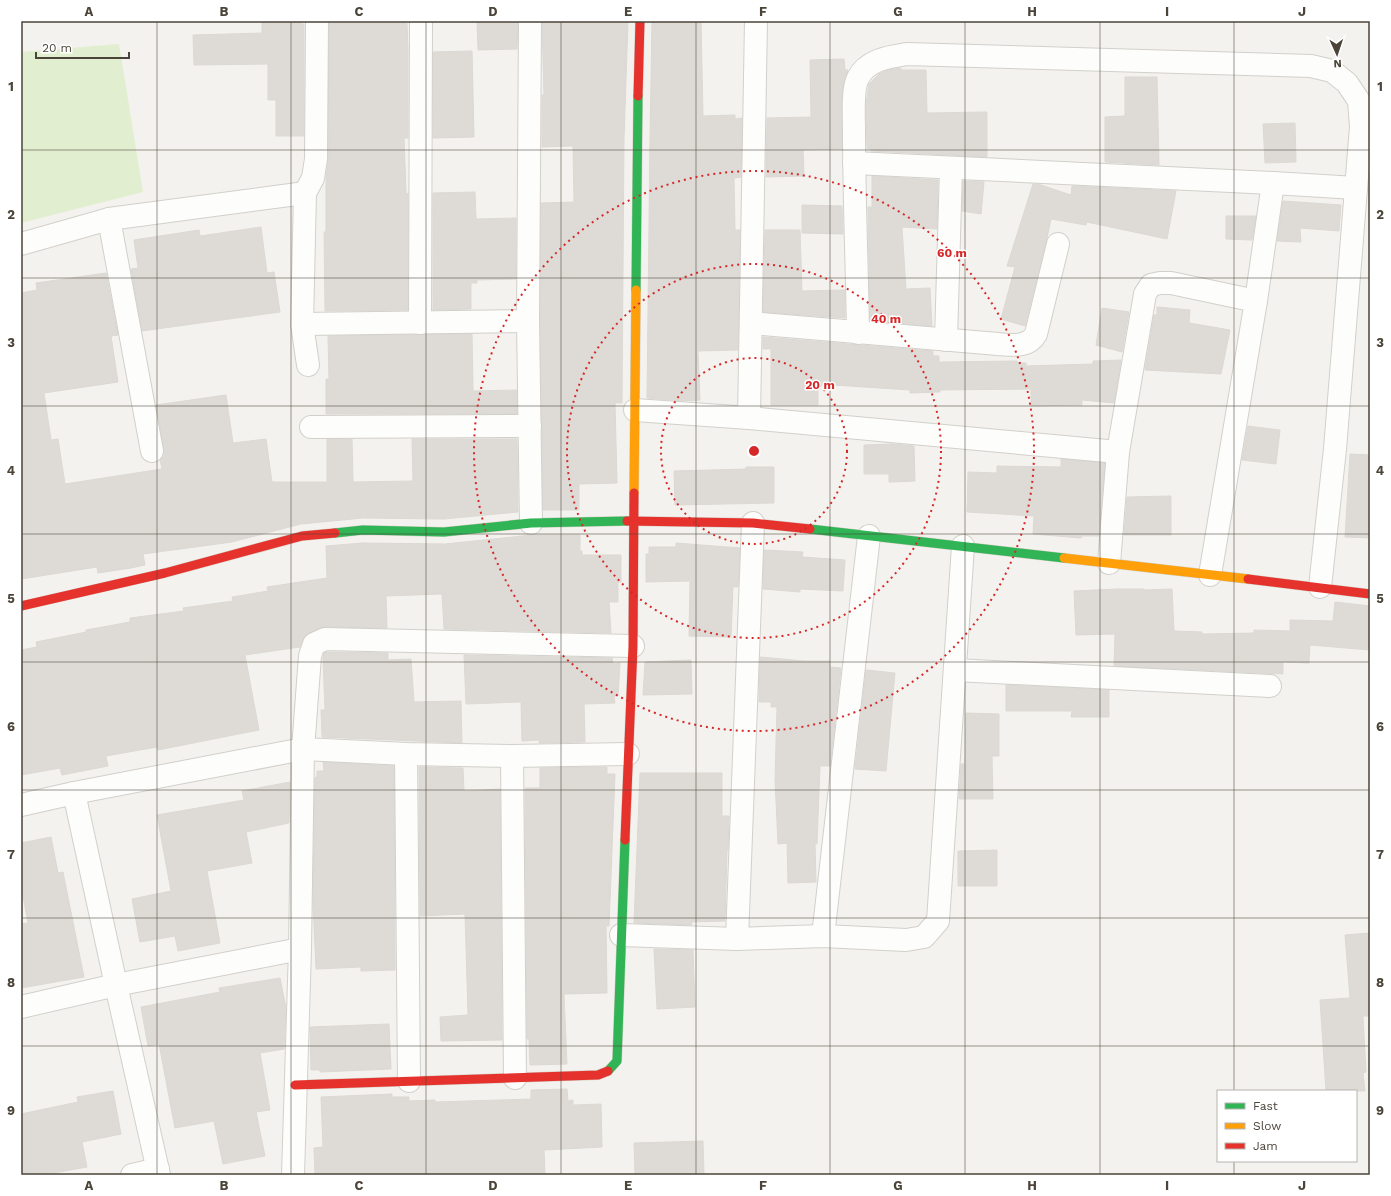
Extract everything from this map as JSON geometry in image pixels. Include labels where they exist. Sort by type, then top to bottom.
[{"type":"street","points":[[308,365],[302,324],[305,193],[313,178],[316,159],[317,21]]},
{"type":"street","points":[[420,323],[421,21]]},
{"type":"street","points":[[530,21],[528,321],[531,522]]},
{"type":"street","points":[[295,1084],[598,1075],[609,1071],[617,1061],[633,646],[637,138],[640,21]]},
{"type":"street","points":[[749,418],[756,21]]},
{"type":"street","points":[[858,333],[854,96],[857,79],[867,66],[886,57],[907,54],[1311,66],[1332,71],[1347,83],[1359,101],[1361,127],[1335,449],[1320,587]]},
{"type":"street","points":[[854,163],[1356,188]]},
{"type":"street","points":[[946,340],[951,168]]},
{"type":"street","points":[[1210,575],[1256,301],[1273,183]]},
{"type":"street","points":[[21,244],[109,219],[305,193]]},
{"type":"street","points":[[109,219],[152,451]]},
{"type":"street","points":[[751,323],[1017,345],[1032,340],[1036,334],[1058,244]]},
{"type":"street","points":[[1109,563],[1118,452],[1145,294],[1151,285],[1171,283],[1256,301]]},
{"type":"street","points":[[302,324],[528,321]]},
{"type":"street","points":[[635,410],[749,418],[1118,452]]},
{"type":"street","points":[[311,427],[530,426]]},
{"type":"street","points":[[21,606],[165,573],[302,536],[364,530],[444,532],[531,522],[633,521],[753,523],[1320,587],[1370,594]]},
{"type":"street","points":[[737,939],[753,523]]},
{"type":"street","points":[[823,936],[869,536]]},
{"type":"street","points":[[621,934],[737,939],[823,936],[906,940],[924,937],[938,921],[963,546]]},
{"type":"street","points":[[293,1175],[300,949],[302,749],[310,656],[314,644],[325,639],[633,646]]},
{"type":"street","points":[[955,670],[1270,686]]},
{"type":"street","points":[[21,806],[74,793],[302,749],[406,754],[512,756],[628,754]]},
{"type":"street","points":[[406,754],[409,1081]]},
{"type":"street","points":[[512,756],[515,1078]]},
{"type":"street","points":[[74,793],[159,1172],[132,1175]]},
{"type":"street","points":[[21,1007],[116,985],[300,949]]},
{"type":"green space","points":[[119,44],[143,192],[21,223],[21,52]]},
{"type":"building","points":[[262,21],[301,21],[301,24],[304,24],[304,136],[276,136],[276,100],[268,100],[268,64],[194,65],[193,35],[262,33]]},
{"type":"building","points":[[477,21],[518,21],[517,49],[478,50]]},
{"type":"building","points":[[542,21],[628,21],[624,138],[622,403],[615,403],[617,483],[579,484],[579,510],[543,510],[540,321],[541,203],[574,202],[573,146],[542,147],[542,95],[544,95]]},
{"type":"building","points":[[652,21],[701,21],[703,116],[735,115],[735,119],[742,118],[741,177],[734,178],[735,230],[740,230],[738,350],[698,351],[700,400],[683,401],[647,398]]},
{"type":"building","points":[[329,23],[407,23],[408,138],[404,138],[406,193],[408,194],[408,310],[325,311],[324,232],[326,232],[326,178],[328,159]]},
{"type":"building","points":[[472,51],[474,137],[433,138],[433,52]]},
{"type":"building","points":[[844,59],[845,70],[848,70],[844,80],[842,95],[842,149],[803,150],[804,176],[766,177],[767,118],[811,117],[810,60]]},
{"type":"building","points":[[901,68],[901,70],[926,70],[927,113],[987,112],[987,157],[871,151],[871,149],[867,149],[866,104],[869,84],[879,74],[889,70]]},
{"type":"building","points":[[1125,77],[1157,77],[1159,165],[1105,162],[1105,117],[1125,116]]},
{"type":"building","points":[[1295,123],[1296,162],[1265,163],[1263,124]]},
{"type":"building","points":[[872,176],[938,180],[937,229],[902,227],[906,289],[930,288],[932,326],[870,321],[868,207],[872,207]]},
{"type":"building","points":[[963,181],[984,182],[981,214],[962,211]]},
{"type":"building","points":[[1033,184],[1038,184],[1071,195],[1072,186],[1176,191],[1167,239],[1087,222],[1086,225],[1051,219],[1025,326],[1001,319],[1015,267],[1007,266]]},
{"type":"building","points":[[475,192],[476,219],[516,218],[516,279],[477,280],[477,283],[471,283],[471,309],[433,310],[433,193]]},
{"type":"building","points":[[1283,201],[1341,205],[1339,231],[1300,228],[1301,242],[1277,241]]},
{"type":"building","points":[[802,205],[842,206],[843,234],[802,233]]},
{"type":"building","points":[[1226,216],[1256,216],[1252,240],[1226,239]]},
{"type":"building","points":[[261,227],[267,273],[274,272],[280,312],[142,331],[131,269],[138,268],[134,240],[199,230],[200,236]]},
{"type":"building","points":[[765,230],[800,230],[802,291],[845,290],[845,318],[763,312]]},
{"type":"building","points":[[106,273],[118,335],[111,336],[118,382],[44,393],[51,440],[58,439],[65,484],[162,469],[160,460],[164,456],[164,449],[156,405],[226,395],[233,443],[266,439],[272,482],[327,482],[327,439],[352,439],[353,482],[413,481],[412,439],[517,439],[518,512],[444,519],[363,518],[301,524],[232,542],[143,554],[145,565],[131,568],[98,573],[97,567],[21,579],[21,293],[37,290],[36,283]]},
{"type":"building","points":[[1157,307],[1190,310],[1189,323],[1230,330],[1221,374],[1145,370],[1154,315],[1157,315]]},
{"type":"building","points":[[1102,308],[1129,312],[1122,352],[1096,345]]},
{"type":"building","points":[[472,334],[473,391],[517,390],[517,414],[326,414],[326,379],[329,379],[328,336]]},
{"type":"building","points":[[763,337],[933,351],[933,356],[939,356],[939,362],[1017,361],[1017,363],[1026,363],[1026,366],[1093,364],[1093,361],[1121,360],[1114,403],[1082,400],[1082,405],[1031,406],[1031,389],[940,390],[940,392],[910,393],[910,390],[818,384],[818,405],[771,405],[771,349],[763,349]]},
{"type":"building","points":[[1248,426],[1280,430],[1276,464],[1242,460]]},
{"type":"building","points":[[892,444],[914,446],[915,481],[889,482],[889,474],[864,474],[864,445]]},
{"type":"building","points":[[1350,454],[1370,455],[1370,538],[1345,537]]},
{"type":"building","points":[[1061,459],[1105,463],[1099,536],[1082,536],[1081,538],[1033,534],[1034,516],[967,512],[968,472],[997,473],[997,466],[1061,467]]},
{"type":"building","points":[[746,467],[774,467],[774,503],[675,505],[674,471],[746,469]]},
{"type":"building","points":[[1171,496],[1171,535],[1124,535],[1127,497]]},
{"type":"building","points":[[532,535],[580,535],[580,551],[582,551],[582,555],[621,555],[621,582],[618,582],[618,602],[609,602],[611,633],[444,629],[442,594],[386,596],[387,628],[325,627],[305,635],[300,647],[245,655],[259,730],[158,750],[157,747],[106,756],[108,766],[62,775],[60,768],[21,775],[21,650],[37,647],[36,642],[86,632],[86,630],[130,622],[130,618],[184,611],[183,608],[233,601],[232,597],[268,591],[267,587],[327,578],[326,546],[363,543],[445,544]]},
{"type":"building","points":[[676,543],[740,548],[738,587],[733,587],[731,637],[689,636],[690,581],[646,582],[646,554],[649,554],[649,547],[676,547]]},
{"type":"building","points":[[764,550],[803,552],[802,557],[845,560],[843,591],[800,589],[800,592],[763,589]]},
{"type":"building","points":[[1172,589],[1174,631],[1202,632],[1202,634],[1254,633],[1254,630],[1290,631],[1290,620],[1333,621],[1335,602],[1370,606],[1370,650],[1310,645],[1309,663],[1283,662],[1283,674],[1114,666],[1115,634],[1076,635],[1074,591]]},
{"type":"building","points":[[324,653],[388,653],[388,660],[411,659],[414,702],[461,701],[462,743],[322,737],[321,710],[325,710],[323,658]]},
{"type":"building","points":[[464,655],[612,658],[613,664],[620,663],[618,696],[614,696],[615,703],[584,704],[585,742],[539,743],[539,740],[522,741],[521,702],[466,704]]},
{"type":"building","points":[[760,657],[804,661],[830,661],[830,667],[841,668],[830,766],[820,766],[817,844],[815,843],[816,882],[788,883],[787,843],[778,844],[775,779],[777,707],[771,707],[771,702],[759,702]]},
{"type":"building","points":[[691,660],[692,694],[643,695],[645,662]]},
{"type":"building","points":[[866,670],[895,673],[886,771],[855,769]]},
{"type":"building","points":[[1006,685],[1109,690],[1109,717],[1071,717],[1072,711],[1006,711]]},
{"type":"building","points":[[966,713],[999,714],[999,756],[992,756],[993,799],[959,799],[961,764],[965,764]]},
{"type":"building","points":[[323,762],[394,766],[395,970],[361,971],[361,967],[316,969],[313,901],[315,778],[317,777],[317,771],[324,771]]},
{"type":"building","points":[[419,767],[463,768],[464,791],[500,789],[502,1040],[441,1041],[440,1017],[468,1015],[465,914],[420,916]]},
{"type":"building","points":[[607,767],[607,774],[615,774],[609,926],[606,926],[607,993],[564,994],[567,1064],[530,1065],[529,1039],[527,1039],[525,788],[540,788],[540,768]]},
{"type":"building","points":[[640,773],[722,773],[722,816],[729,816],[725,921],[691,922],[692,925],[634,923]]},
{"type":"building","points":[[290,782],[289,823],[246,832],[252,863],[207,871],[220,943],[178,951],[175,936],[140,942],[132,899],[171,891],[157,815],[244,800],[242,791]]},
{"type":"building","points":[[51,837],[58,873],[63,872],[84,977],[21,988],[21,924],[28,923],[21,885],[21,843]]},
{"type":"building","points":[[997,850],[997,886],[958,886],[958,851]]},
{"type":"building","points":[[1370,933],[1370,1016],[1363,1016],[1366,1072],[1363,1073],[1365,1091],[1326,1090],[1320,1000],[1350,998],[1345,935]]},
{"type":"building","points":[[654,949],[693,950],[695,1007],[657,1009]]},
{"type":"building","points":[[280,978],[286,1008],[284,1049],[260,1053],[270,1110],[256,1112],[265,1156],[223,1164],[214,1121],[175,1128],[159,1044],[148,1046],[141,1007],[220,992],[219,988]]},
{"type":"building","points":[[389,1024],[391,1069],[320,1072],[320,1070],[311,1070],[310,1027]]},
{"type":"building","points":[[567,1089],[568,1101],[573,1100],[573,1105],[601,1104],[602,1147],[544,1150],[545,1175],[315,1175],[314,1148],[323,1147],[321,1097],[392,1094],[392,1097],[409,1097],[409,1101],[435,1100],[435,1102],[531,1099],[531,1090]]},
{"type":"building","points":[[113,1091],[121,1134],[82,1142],[87,1167],[42,1175],[21,1175],[21,1114],[78,1102],[77,1097]]},
{"type":"building","points":[[703,1141],[704,1175],[635,1175],[634,1143]]},
{"type":"traffic: fast","points":[[636,290],[638,96]]},
{"type":"traffic: fast","points":[[335,533],[363,530],[444,532],[531,523],[627,521]]},
{"type":"traffic: fast","points":[[810,529],[1064,558]]},
{"type":"traffic: fast","points":[[608,1071],[617,1061],[625,840]]},
{"type":"traffic: slow","points":[[634,493],[636,290]]},
{"type":"traffic: slow","points":[[1064,558],[1248,579]]},
{"type":"traffic: jam","points":[[638,96],[640,21]]},
{"type":"traffic: jam","points":[[625,840],[633,646],[634,493]]},
{"type":"traffic: jam","points":[[627,521],[753,523],[810,529]]},
{"type":"traffic: jam","points":[[21,606],[165,573],[302,536],[335,533]]},
{"type":"traffic: jam","points":[[1248,579],[1370,594]]},
{"type":"traffic: jam","points":[[295,1085],[598,1075],[608,1071]]}]
